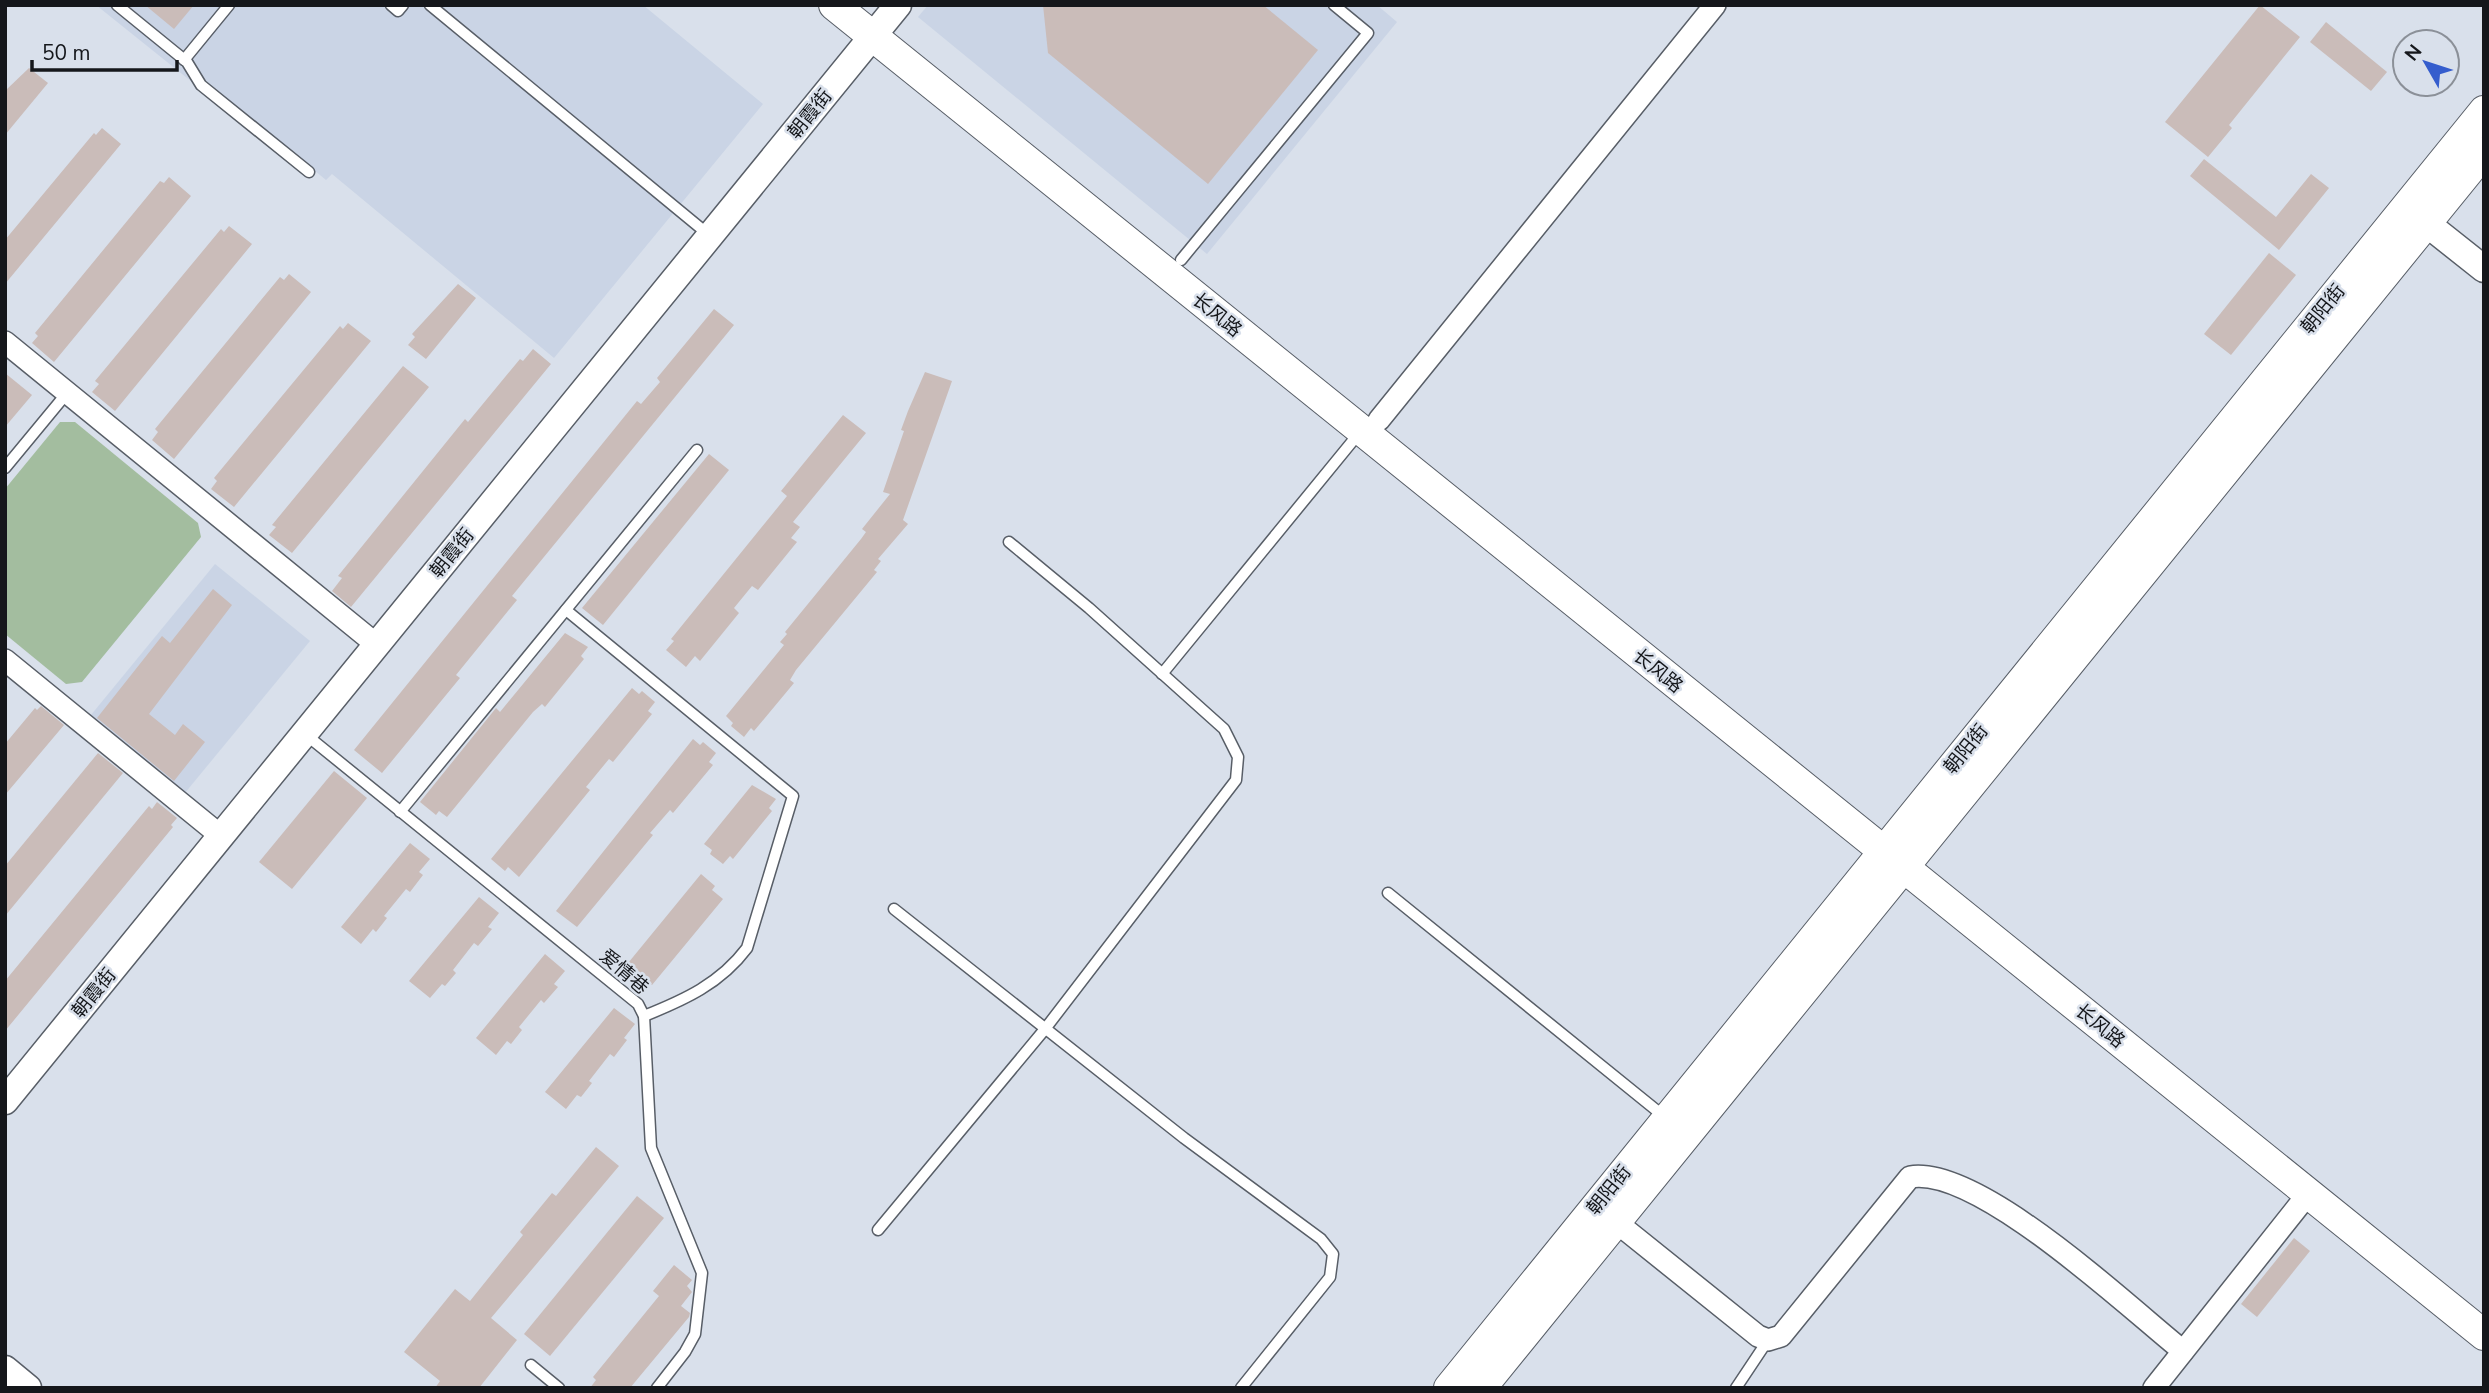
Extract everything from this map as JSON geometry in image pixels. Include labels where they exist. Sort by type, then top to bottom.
[{"type":"main road","name":"长风路","points":[[834,5],[881,17],[1181,260],[1370,425]]},
{"type":"main road","name":"长风路","points":[[881,17],[1370,425],[1899,852],[2484,1309]]},
{"type":"main road","name":"朝阳街","points":[[1481,1388],[1616,1222],[1899,852],[2484,111]]},
{"type":"main road","name":"朝阳街","points":[[1449,1388],[1667,1119],[1899,852],[2484,152]]},
{"type":"main road","name":"长风路","points":[[1899,852],[2308,1194],[2484,1335]]},
{"type":"street","points":[[1370,425],[1715,5]]},
{"type":"street","name":"朝霞街","points":[[5,1101],[710,236],[881,17]]},
{"type":"street","points":[[2426,223],[2484,269]]},
{"type":"street","points":[[5,342],[377,645]]},
{"type":"street","points":[[5,660],[221,836]]},
{"type":"street","points":[[1616,1222],[1758,1336],[1768,1340],[1781,1336],[1910,1177],[1916,1175],[1957,1183],[2008,1210],[2183,1351]]},
{"type":"street","points":[[2154,1388],[2308,1194]]},
{"type":"street","points":[[5,1369],[28,1388]]},
{"type":"lane","points":[[117,5],[184,60],[201,85],[309,172]]},
{"type":"lane","points":[[184,60],[229,5]]},
{"type":"lane","points":[[391,5],[398,11],[403,5]]},
{"type":"lane","points":[[430,5],[710,236]]},
{"type":"lane","points":[[1181,260],[1368,33],[1334,5]]},
{"type":"lane","points":[[5,468],[67,393]]},
{"type":"lane","points":[[1163,674],[1370,425]]},
{"type":"lane","points":[[400,812],[697,450]]},
{"type":"lane","points":[[878,1230],[1045,1029],[1236,780],[1238,757],[1224,729],[1009,542]]},
{"type":"lane","points":[[566,610],[793,796],[747,948],[737,961],[698,994],[644,1016]]},
{"type":"lane","name":"爱情巷","points":[[304,734],[638,1004],[644,1016],[651,1148],[702,1273],[695,1334],[685,1353],[657,1388]]},
{"type":"lane","points":[[1388,893],[1667,1119]]},
{"type":"lane","points":[[894,909],[1184,1138],[1321,1239],[1333,1254],[1330,1277],[1241,1388]]},
{"type":"lane","points":[[1736,1388],[1768,1340]]},
{"type":"lane","points":[[531,1365],[559,1388]]},
{"type":"shaded area","points":[[96,5],[643,5],[763,104],[554,358],[332,174],[326,180],[199,75],[192,82]]},
{"type":"shaded area","points":[[928,5],[1377,5],[1397,22],[1207,254],[918,17]]},
{"type":"shaded area","points":[[215,564],[310,641],[180,799],[86,721]]},
{"type":"green space","points":[[60,422],[75,422],[198,523],[201,537],[82,682],[66,684],[5,634],[5,489]]},
{"type":"building","points":[[145,5],[194,5],[174,29]]},
{"type":"building","points":[[1043,5],[1263,5],[1318,50],[1208,184],[1048,53]]},
{"type":"building","points":[[2260,5],[2300,37],[2229,125],[2232,128],[2208,157],[2165,122]]},
{"type":"building","points":[[2326,22],[2387,72],[2371,91],[2310,42]]},
{"type":"building","points":[[29,68],[48,83],[5,135],[5,91]]},
{"type":"building","points":[[102,128],[121,144],[5,284],[5,240],[94,133],[96,135]]},
{"type":"building","points":[[2204,159],[2276,217],[2311,174],[2329,188],[2279,250],[2190,176]]},
{"type":"building","points":[[169,177],[191,196],[54,362],[32,343],[38,336],[35,333],[160,181],[164,183]]},
{"type":"building","points":[[229,226],[252,244],[115,411],[92,392],[99,384],[95,381],[221,229],[224,232]]},
{"type":"building","points":[[2269,253],[2296,275],[2231,355],[2204,334]]},
{"type":"building","points":[[289,274],[311,292],[174,459],[152,440],[158,432],[155,429],[280,277],[284,280]]},
{"type":"building","points":[[458,284],[476,298],[426,359],[408,345],[415,337],[412,334]]},
{"type":"building","points":[[714,309],[734,325],[512,596],[517,600],[456,675],[460,678],[382,773],[354,750],[637,401],[641,404],[660,382],[657,378]]},
{"type":"building","points":[[348,323],[371,341],[234,507],[211,489],[217,481],[214,478],[340,326],[343,329]]},
{"type":"building","points":[[533,349],[551,364],[351,607],[332,591],[342,578],[338,576],[465,419],[468,422],[520,359],[523,361]]},
{"type":"building","points":[[403,366],[429,387],[292,553],[269,535],[276,527],[272,525]]},
{"type":"building","points":[[925,372],[952,381],[903,520],[908,524],[878,559],[881,561],[874,570],[877,572],[796,670],[790,680],[794,683],[754,731],[751,728],[744,737],[731,726],[733,723],[726,716],[784,645],[780,642],[787,634],[785,632],[861,539],[866,532],[862,529],[890,494],[883,492],[904,431],[901,430]]},
{"type":"building","points":[[5,373],[32,395],[5,427]]},
{"type":"building","points":[[843,415],[866,433],[793,522],[800,527],[791,538],[797,542],[758,590],[752,586],[734,608],[739,613],[700,661],[695,656],[686,667],[666,650],[674,641],[671,639],[787,496],[781,491]]},
{"type":"building","points":[[709,454],[729,470],[603,625],[582,608]]},
{"type":"building","points":[[213,589],[232,605],[149,714],[175,735],[183,724],[205,742],[174,781],[97,718],[162,636],[170,643]]},
{"type":"building","points":[[565,633],[588,647],[581,656],[584,659],[545,707],[542,704],[533,712],[447,817],[439,811],[436,815],[420,802],[496,708],[500,712]]},
{"type":"building","points":[[632,688],[639,694],[642,691],[655,702],[648,711],[652,714],[613,762],[609,759],[586,787],[590,790],[519,877],[508,867],[505,871],[491,859]]},
{"type":"building","points":[[41,706],[64,725],[5,795],[5,744],[35,708],[37,710]]},
{"type":"building","points":[[693,739],[700,745],[703,742],[716,753],[709,762],[713,765],[673,813],[670,810],[650,833],[653,835],[577,927],[556,911]]},
{"type":"building","points":[[98,753],[123,773],[5,916],[5,866]]},
{"type":"building","points":[[334,771],[367,798],[292,889],[259,862]]},
{"type":"building","points":[[752,785],[776,799],[769,808],[772,811],[733,859],[730,856],[723,864],[710,854],[712,850],[704,844]]},
{"type":"building","points":[[157,802],[177,818],[171,825],[173,827],[5,1031],[5,981],[149,806],[152,809]]},
{"type":"building","points":[[410,843],[430,859],[419,872],[423,875],[410,892],[406,889],[384,916],[387,918],[376,932],[373,929],[361,944],[341,927]]},
{"type":"building","points":[[701,874],[715,886],[712,890],[723,899],[652,985],[641,977],[639,980],[624,968]]},
{"type":"building","points":[[479,897],[499,913],[488,927],[492,929],[478,946],[474,943],[453,970],[456,973],[430,998],[409,981]]},
{"type":"building","points":[[545,954],[565,971],[554,984],[558,987],[544,1003],[541,1000],[519,1027],[522,1030],[511,1044],[507,1041],[496,1055],[476,1038]]},
{"type":"building","points":[[614,1008],[635,1024],[614,1057],[610,1054],[589,1081],[592,1083],[581,1097],[577,1095],[566,1109],[545,1092]]},
{"type":"building","points":[[596,1147],[619,1166],[491,1318],[517,1340],[479,1388],[435,1388],[440,1381],[404,1352],[455,1289],[470,1301],[523,1235],[520,1232],[552,1193],[556,1196]]},
{"type":"building","points":[[637,1196],[664,1218],[550,1356],[524,1334]]},
{"type":"building","points":[[2294,1238],[2310,1251],[2257,1317],[2241,1304]]},
{"type":"building","points":[[674,1265],[692,1280],[687,1286],[692,1292],[681,1306],[690,1313],[689,1317],[630,1388],[590,1388],[596,1380],[593,1377],[659,1296],[653,1291]]}]
